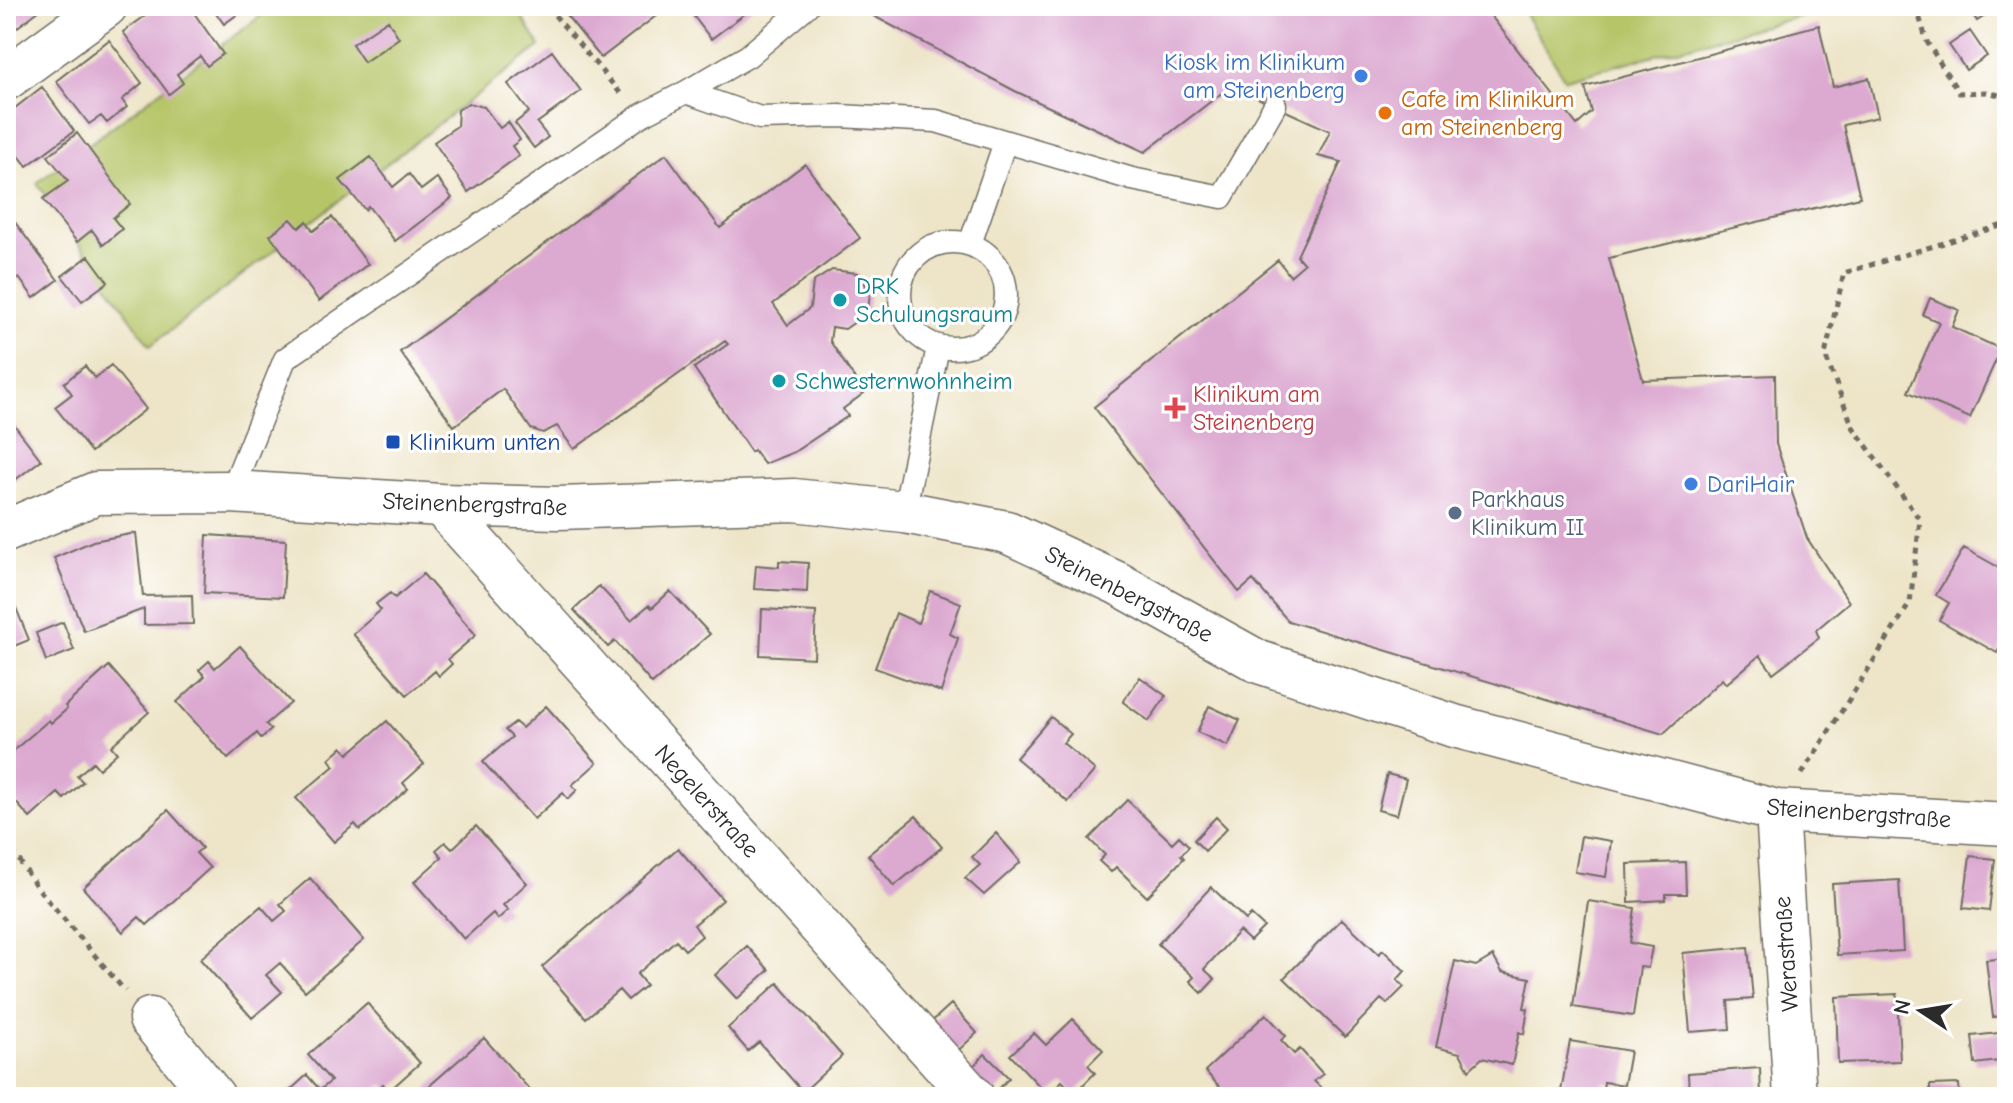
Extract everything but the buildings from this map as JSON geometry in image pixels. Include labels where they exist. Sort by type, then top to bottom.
[{"type":"street","points":[[6,79],[106,6]]},
{"type":"street","name":"Steinenbergstraße","points":[[6,531],[96,493],[231,492],[441,505],[559,508],[794,500],[904,512],[1007,532],[1117,583],[1259,662],[1454,726],[1777,811],[2007,824]]},
{"type":"street","name":"Negelerstraße","points":[[441,505],[973,1097]]},
{"type":"street","name":"Werastraße","points":[[1777,811],[1795,1097]]},
{"type":"street","points":[[150,1019],[214,1097]]},
{"type":"lane","points":[[231,492],[285,359],[640,116],[748,56],[807,6]]},
{"type":"lane","points":[[686,92],[760,118],[839,116],[936,121],[1132,179],[1222,197],[1275,105]]},
{"type":"lane","points":[[970,244],[1005,142]]},
{"type":"lane","points":[[946,242],[970,244],[990,255],[1003,275],[1006,308],[991,334],[970,347],[938,347],[921,338],[906,320],[901,304],[901,285],[910,263],[931,247],[946,242]]},
{"type":"lane","points":[[904,512],[938,347]]},
{"type":"path","points":[[547,6],[640,116]]},
{"type":"path","points":[[1916,6],[1927,42],[1959,93],[1987,92],[2007,97]]},
{"type":"path","points":[[1777,811],[1910,603],[1920,520],[1853,427],[1825,355],[1844,273],[2007,224]]},
{"type":"path","points":[[6,840],[36,886],[150,1019]]},
{"type":"green space","points":[[274,6],[515,6],[540,46],[150,346],[37,183]]},
{"type":"green space","points":[[1520,6],[1839,6],[1565,79]]},
{"type":"place","name":"Kiosk im Klinikum am Steinenberg","points":[[1361,76]]},
{"type":"place","name":"Cafe im Klinikum am Steinenberg","points":[[1385,113]]},
{"type":"place","name":"DRK Schulungsraum","points":[[840,300]]},
{"type":"place","name":"Schwesternwohnheim","points":[[779,381]]},
{"type":"place","name":"Klinikum am Steinenberg","points":[[1175,408]]},
{"type":"place","name":"Klinikum unten","points":[[393,442]]},
{"type":"place","name":"DariHair","points":[[1691,484]]},
{"type":"place","name":"Parkhaus Klinikum II","points":[[1455,513]]}]
